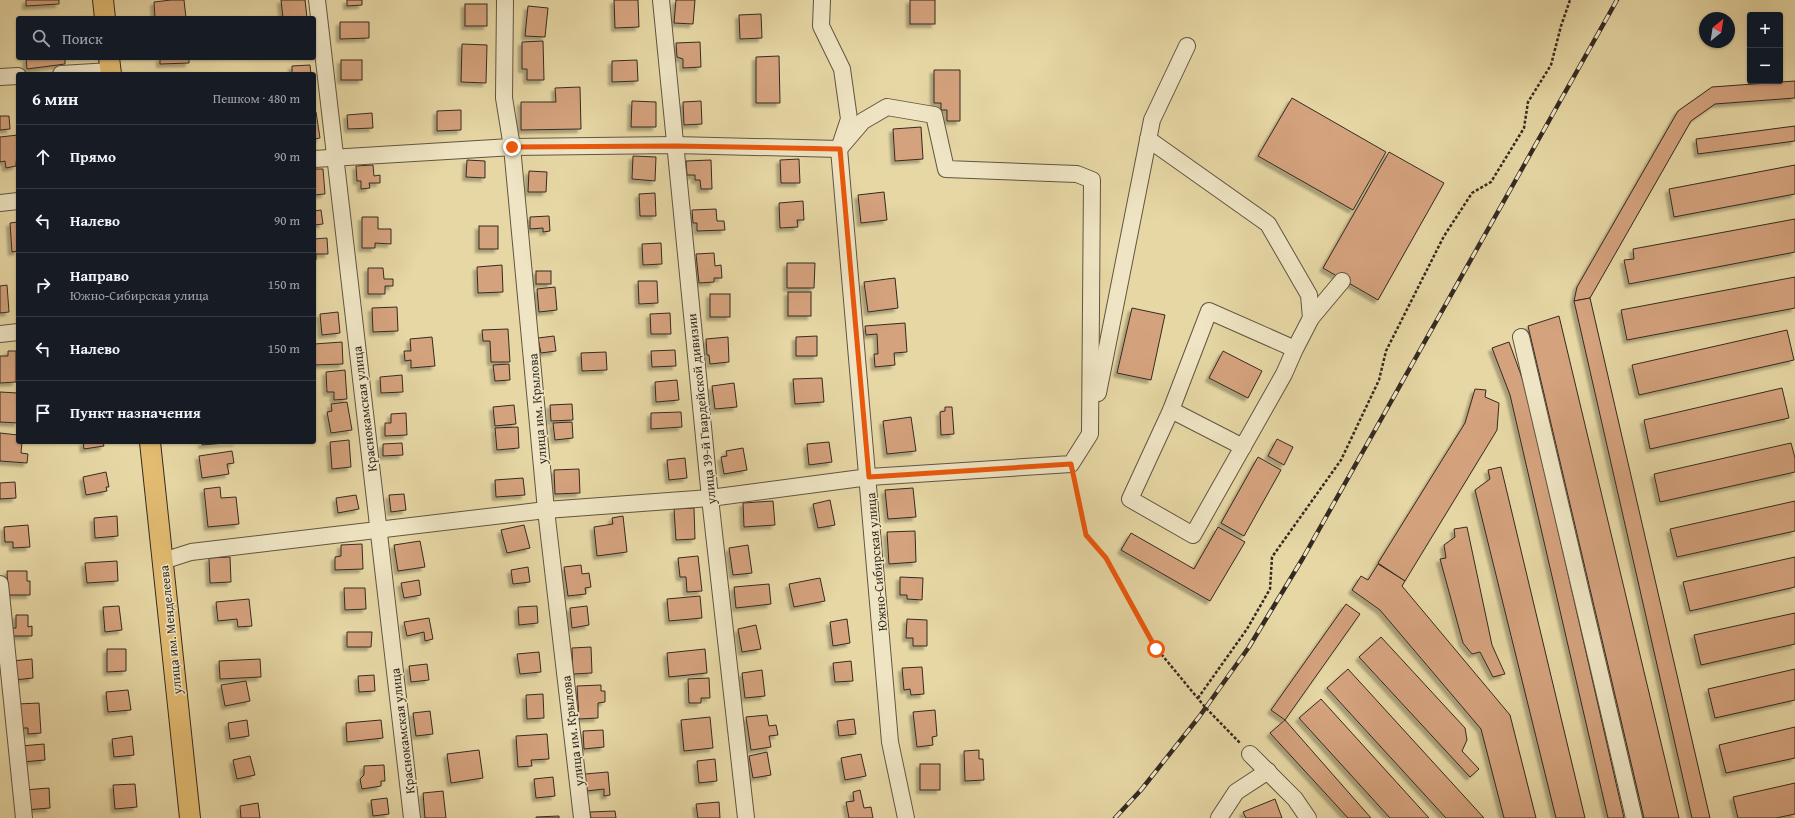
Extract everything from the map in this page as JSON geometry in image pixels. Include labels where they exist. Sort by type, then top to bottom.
[{"type":"main road","points":[[103,0],[105,16]]},
{"type":"main road","name":"улица им. Менделеева","points":[[150,444],[188,816]]},
{"type":"street","name":"Краснокамская улица","points":[[317,0],[412,818]]},
{"type":"street","name":"улица им. Крылова","points":[[504,0],[504,98],[512,147],[546,510],[582,818]]},
{"type":"street","name":"улица 39-й Гвардейской дивизии","points":[[661,0],[710,498],[746,818]]},
{"type":"street","name":"Южно-Сибирская улица","points":[[822,0],[821,26],[842,69],[849,119],[840,149],[869,477],[890,742],[906,818]]},
{"type":"street","points":[[163,561],[192,552],[378,528],[546,510],[710,498],[869,477],[1071,464],[1090,434],[1152,120],[1188,46]]},
{"type":"street","points":[[77,72],[110,68]]},
{"type":"street","points":[[0,77],[16,76]]},
{"type":"street","points":[[316,159],[512,147],[675,146],[840,149],[863,121],[886,107],[934,116],[946,170],[1077,174],[1092,180],[1090,434]]},
{"type":"street","points":[[1148,139],[1268,224],[1308,295],[1311,318]]},
{"type":"street","points":[[0,203],[16,201]]},
{"type":"street","points":[[1295,349],[1209,312],[1172,410],[1130,499],[1193,535],[1284,374],[1311,318],[1342,281]]},
{"type":"street","points":[[0,334],[16,332]]},
{"type":"street","points":[[1521,337],[1634,818]]},
{"type":"street","points":[[1172,410],[1242,447]]},
{"type":"street","points":[[0,584],[24,818]]},
{"type":"street","points":[[1250,754],[1295,799],[1308,818]]},
{"type":"street","points":[[1219,818],[1236,792],[1268,771]]},
{"type":"path","points":[[1198,698],[1247,629],[1270,589],[1272,557],[1341,460],[1379,380],[1386,351],[1444,236],[1472,193],[1491,182],[1524,128],[1528,102],[1551,65],[1561,26],[1570,0]]},
{"type":"path","points":[[1071,464],[1086,535],[1106,558],[1156,649],[1198,698],[1250,754]]},
{"type":"building","points":[[26,0],[59,0],[59,4],[26,6]]},
{"type":"building","points":[[184,0],[186,16],[155,16],[154,2]]},
{"type":"building","points":[[281,0],[305,0],[307,16],[283,16]]},
{"type":"building","points":[[347,0],[362,0],[362,5],[347,6]]},
{"type":"building","points":[[614,0],[638,0],[639,27],[615,28]]},
{"type":"building","points":[[676,0],[695,0],[693,24],[674,23]]},
{"type":"building","points":[[910,0],[935,0],[935,24],[910,24]]},
{"type":"building","points":[[465,4],[487,4],[487,26],[465,26]]},
{"type":"building","points":[[528,6],[548,8],[545,37],[525,36]]},
{"type":"building","points":[[761,14],[762,38],[740,39],[739,15]]},
{"type":"building","points":[[340,22],[369,22],[369,38],[340,39]]},
{"type":"building","points":[[543,41],[544,80],[527,80],[527,69],[522,69],[522,42]]},
{"type":"building","points":[[700,42],[701,67],[683,68],[683,59],[677,57],[676,43]]},
{"type":"building","points":[[462,44],[487,45],[486,83],[461,82]]},
{"type":"building","points":[[779,56],[780,103],[756,103],[756,57]]},
{"type":"building","points":[[26,60],[65,60],[65,64],[27,69]]},
{"type":"building","points":[[160,60],[189,60],[189,63],[160,64]]},
{"type":"building","points":[[341,60],[362,60],[362,80],[341,80]]},
{"type":"building","points":[[637,60],[638,81],[612,82],[612,61]]},
{"type":"building","points":[[310,65],[311,72],[292,72],[292,66]]},
{"type":"building","points":[[934,70],[960,70],[960,121],[947,121],[947,110],[941,110],[941,103],[934,103]]},
{"type":"building","points":[[1795,81],[1795,98],[1715,104],[1691,121],[1590,298],[1574,301],[1577,287],[1678,111],[1712,87],[1754,84],[1783,84],[1783,82]]},
{"type":"building","points":[[580,87],[581,129],[521,130],[521,102],[556,102],[555,88]]},
{"type":"building","points":[[1292,98],[1386,152],[1353,210],[1258,156]]},
{"type":"building","points":[[632,101],[656,102],[656,127],[631,127]]},
{"type":"building","points":[[701,101],[702,124],[684,125],[683,102]]},
{"type":"building","points":[[461,110],[461,130],[437,131],[437,111]]},
{"type":"building","points":[[316,112],[320,138],[316,139]]},
{"type":"building","points":[[372,113],[373,128],[348,129],[347,115]]},
{"type":"building","points":[[0,116],[9,116],[10,129],[0,130]]},
{"type":"building","points":[[1795,126],[1795,141],[1698,154],[1696,139]]},
{"type":"building","points":[[921,127],[923,159],[895,161],[893,129]]},
{"type":"building","points":[[16,135],[16,166],[6,168],[5,161],[0,162],[0,137]]},
{"type":"building","points":[[1389,152],[1444,183],[1378,300],[1323,268]]},
{"type":"building","points":[[633,156],[656,157],[655,181],[632,179]]},
{"type":"building","points":[[799,159],[800,183],[781,183],[780,160]]},
{"type":"building","points":[[467,160],[485,161],[485,178],[466,177]]},
{"type":"building","points":[[711,160],[712,189],[701,189],[700,180],[695,180],[695,175],[687,175],[686,161]]},
{"type":"building","points":[[373,165],[374,176],[380,175],[380,183],[369,183],[370,188],[361,189],[361,181],[357,181],[356,166]]},
{"type":"building","points":[[1795,165],[1795,194],[1674,217],[1669,189]]},
{"type":"building","points":[[316,169],[323,169],[325,194],[316,195]]},
{"type":"building","points":[[529,171],[547,172],[546,192],[528,192]]},
{"type":"building","points":[[884,192],[887,220],[861,223],[858,195]]},
{"type":"building","points":[[655,193],[656,216],[640,216],[639,194]]},
{"type":"building","points":[[803,201],[804,220],[797,220],[798,227],[780,228],[779,203]]},
{"type":"building","points":[[716,209],[717,221],[724,221],[725,230],[697,231],[697,223],[693,223],[692,210]]},
{"type":"building","points":[[321,210],[323,224],[316,225],[316,211]]},
{"type":"building","points":[[549,216],[550,231],[543,232],[543,228],[530,229],[530,217]]},
{"type":"building","points":[[362,217],[378,217],[378,229],[391,229],[391,244],[375,243],[375,248],[362,248]]},
{"type":"building","points":[[1795,219],[1795,252],[1629,284],[1624,260],[1634,259],[1633,249]]},
{"type":"building","points":[[16,222],[16,251],[12,252],[10,223]]},
{"type":"building","points":[[479,226],[498,226],[498,249],[479,249]]},
{"type":"building","points":[[327,238],[328,254],[316,254],[316,239]]},
{"type":"building","points":[[661,243],[662,264],[643,265],[642,244]]},
{"type":"building","points":[[714,253],[715,266],[721,265],[722,278],[714,278],[714,282],[699,283],[696,254]]},
{"type":"building","points":[[787,263],[815,263],[814,288],[787,288]]},
{"type":"building","points":[[502,265],[503,292],[478,293],[477,267]]},
{"type":"building","points":[[368,268],[383,268],[384,279],[393,279],[393,286],[385,286],[385,294],[368,294]]},
{"type":"building","points":[[536,271],[551,271],[551,284],[536,284]]},
{"type":"building","points":[[1795,277],[1795,308],[1627,340],[1621,310]]},
{"type":"building","points":[[895,278],[898,308],[868,312],[864,282]]},
{"type":"building","points":[[638,281],[657,281],[658,303],[639,304]]},
{"type":"building","points":[[7,285],[9,312],[0,313],[0,286]]},
{"type":"building","points":[[555,287],[557,310],[539,312],[537,289]]},
{"type":"building","points":[[788,292],[811,292],[811,316],[788,316]]},
{"type":"building","points":[[710,294],[730,294],[730,317],[710,317]]},
{"type":"building","points":[[1590,298],[1710,818],[1692,818],[1574,301]]},
{"type":"building","points":[[397,307],[398,331],[373,332],[372,308]]},
{"type":"building","points":[[1132,308],[1165,315],[1151,380],[1117,373]]},
{"type":"building","points":[[338,312],[340,333],[322,335],[320,314]]},
{"type":"building","points":[[670,313],[671,334],[651,334],[650,314]]},
{"type":"building","points":[[1559,316],[1679,818],[1644,818],[1528,326]]},
{"type":"building","points":[[905,323],[907,352],[894,353],[895,365],[875,367],[874,354],[878,354],[877,334],[866,335],[865,326]]},
{"type":"building","points":[[508,329],[510,362],[491,362],[490,341],[483,341],[482,330]]},
{"type":"building","points":[[1787,330],[1794,360],[1639,395],[1632,365]]},
{"type":"building","points":[[554,336],[556,351],[541,353],[538,338]]},
{"type":"building","points":[[817,336],[817,356],[796,356],[796,337]]},
{"type":"building","points":[[432,337],[435,366],[411,368],[411,360],[405,361],[404,351],[411,351],[410,339]]},
{"type":"building","points":[[728,337],[729,362],[710,364],[709,355],[707,355],[706,339]]},
{"type":"building","points":[[342,342],[343,364],[316,365],[316,344]]},
{"type":"building","points":[[1509,342],[1525,386],[1624,818],[1608,818],[1510,395],[1492,348]]},
{"type":"building","points":[[675,350],[676,366],[652,367],[651,351]]},
{"type":"building","points":[[8,351],[16,351],[16,382],[0,383],[0,356],[8,356]]},
{"type":"building","points":[[1223,351],[1262,371],[1248,398],[1209,378]]},
{"type":"building","points":[[606,352],[607,370],[582,371],[581,353]]},
{"type":"building","points":[[509,364],[510,380],[495,381],[493,365]]},
{"type":"building","points":[[345,370],[347,399],[334,400],[334,392],[327,392],[326,372]]},
{"type":"building","points":[[402,375],[403,392],[381,393],[380,377]]},
{"type":"building","points":[[822,378],[824,402],[795,404],[793,379]]},
{"type":"building","points":[[677,380],[679,400],[656,402],[655,382]]},
{"type":"building","points":[[734,383],[737,407],[715,409],[712,386]]},
{"type":"building","points":[[1782,388],[1789,418],[1650,449],[1644,420]]},
{"type":"building","points":[[1475,389],[1486,390],[1485,397],[1499,403],[1497,430],[1405,581],[1378,563],[1465,423]]},
{"type":"building","points":[[0,392],[16,393],[16,423],[0,422]]},
{"type":"building","points":[[347,402],[352,430],[331,433],[327,412],[332,411],[331,404]]},
{"type":"building","points":[[572,404],[573,420],[551,421],[550,405]]},
{"type":"building","points":[[514,405],[516,424],[495,426],[493,407]]},
{"type":"building","points":[[945,407],[952,407],[954,434],[941,435],[940,412],[945,411]]},
{"type":"building","points":[[681,412],[682,427],[651,429],[651,413]]},
{"type":"building","points":[[406,413],[407,435],[385,436],[385,423],[391,423],[391,414]]},
{"type":"building","points":[[911,417],[916,451],[887,454],[883,421]]},
{"type":"building","points":[[572,422],[573,438],[555,440],[553,423]]},
{"type":"building","points":[[518,427],[519,448],[497,450],[495,428]]},
{"type":"building","points":[[0,433],[16,435],[16,444],[22,444],[21,453],[28,454],[27,463],[0,461]]},
{"type":"building","points":[[1277,439],[1293,447],[1284,465],[1268,456]]},
{"type":"building","points":[[349,440],[351,467],[332,469],[330,442]]},
{"type":"building","points":[[829,442],[832,462],[809,465],[807,444]]},
{"type":"building","points":[[402,443],[403,455],[383,456],[383,444]]},
{"type":"building","points":[[1791,443],[1795,458],[1795,472],[1660,502],[1654,474]]},
{"type":"building","points":[[83,444],[104,444],[104,446],[84,449]]},
{"type":"building","points":[[743,448],[747,470],[724,474],[721,457],[727,456],[726,451]]},
{"type":"building","points":[[232,451],[234,463],[227,464],[229,474],[202,478],[199,456]]},
{"type":"building","points":[[1258,457],[1281,470],[1244,536],[1221,523]]},
{"type":"building","points":[[685,458],[687,478],[669,480],[667,460]]},
{"type":"building","points":[[1501,467],[1585,818],[1556,818],[1475,490],[1490,479],[1488,470]]},
{"type":"building","points":[[579,469],[580,493],[555,494],[554,470]]},
{"type":"building","points":[[106,472],[109,487],[106,487],[107,491],[86,495],[83,477]]},
{"type":"building","points":[[523,478],[525,495],[496,497],[495,480]]},
{"type":"building","points":[[15,482],[16,498],[0,499],[0,483]]},
{"type":"building","points":[[220,487],[221,498],[236,497],[239,524],[208,527],[204,489]]},
{"type":"building","points":[[913,488],[916,517],[888,519],[885,490]]},
{"type":"building","points":[[404,494],[406,510],[391,512],[389,495]]},
{"type":"building","points":[[356,495],[359,509],[338,513],[336,498]]},
{"type":"building","points":[[830,500],[835,525],[818,528],[813,504]]},
{"type":"building","points":[[773,501],[775,525],[744,527],[743,503]]},
{"type":"building","points":[[1795,501],[1795,531],[1677,557],[1670,529]]},
{"type":"building","points":[[694,508],[695,539],[676,540],[674,509]]},
{"type":"building","points":[[117,516],[118,536],[95,538],[94,518]]},
{"type":"building","points":[[623,516],[627,552],[597,556],[594,527],[613,524],[612,518]]},
{"type":"building","points":[[28,525],[30,547],[13,548],[13,542],[5,542],[4,527]]},
{"type":"building","points":[[524,525],[530,548],[507,553],[501,530]]},
{"type":"building","points":[[1218,527],[1245,542],[1210,601],[1121,550],[1131,533],[1194,569]]},
{"type":"building","points":[[1467,527],[1492,645],[1505,674],[1493,677],[1480,652],[1472,654],[1463,643],[1440,559],[1446,558],[1444,545],[1455,537],[1454,529]]},
{"type":"building","points":[[915,531],[916,562],[889,564],[887,532]]},
{"type":"building","points":[[420,541],[425,567],[398,571],[394,545]]},
{"type":"building","points":[[362,544],[363,569],[335,570],[335,557],[341,556],[341,545]]},
{"type":"building","points":[[748,545],[752,573],[733,575],[729,548]]},
{"type":"building","points":[[698,556],[702,591],[687,592],[686,577],[680,577],[678,558]]},
{"type":"building","points":[[230,557],[231,582],[210,583],[209,558]]},
{"type":"building","points":[[1795,557],[1795,587],[1690,611],[1683,582]]},
{"type":"building","points":[[117,561],[118,581],[87,583],[85,563]]},
{"type":"building","points":[[1378,564],[1405,581],[1402,586],[1510,715],[1536,818],[1504,818],[1481,729],[1380,610],[1352,590],[1361,576],[1368,580]]},
{"type":"building","points":[[581,565],[582,574],[589,573],[591,587],[585,588],[586,594],[568,596],[564,567]]},
{"type":"building","points":[[528,567],[530,582],[513,584],[511,570]]},
{"type":"building","points":[[7,571],[27,571],[27,581],[30,581],[30,595],[8,595]]},
{"type":"building","points":[[900,577],[923,578],[922,600],[907,599],[907,595],[900,595]]},
{"type":"building","points":[[820,578],[825,601],[794,607],[789,584]]},
{"type":"building","points":[[419,580],[421,595],[404,598],[401,583]]},
{"type":"building","points":[[769,584],[771,604],[736,608],[734,587]]},
{"type":"building","points":[[344,588],[365,588],[366,609],[345,610]]},
{"type":"building","points":[[700,596],[702,618],[669,621],[667,599]]},
{"type":"building","points":[[249,599],[252,626],[238,627],[237,619],[218,621],[216,602]]},
{"type":"building","points":[[1346,604],[1360,614],[1285,720],[1271,710]]},
{"type":"building","points":[[119,606],[122,630],[105,632],[103,607]]},
{"type":"building","points":[[537,606],[538,623],[519,625],[518,607]]},
{"type":"building","points":[[587,606],[589,625],[572,628],[570,608]]},
{"type":"building","points":[[1795,613],[1795,644],[1701,665],[1694,635]]},
{"type":"building","points":[[16,615],[28,615],[28,627],[32,626],[32,636],[12,636],[12,628],[16,628]]},
{"type":"building","points":[[429,618],[433,639],[425,641],[424,632],[407,636],[404,622]]},
{"type":"building","points":[[847,619],[850,643],[833,646],[830,622]]},
{"type":"building","points":[[907,619],[927,620],[927,646],[913,646],[913,638],[906,638]]},
{"type":"building","points":[[756,625],[761,649],[742,652],[738,629]]},
{"type":"building","points":[[347,632],[372,632],[371,647],[347,647]]},
{"type":"building","points":[[1381,637],[1465,728],[1467,740],[1462,751],[1479,769],[1470,777],[1359,657]]},
{"type":"building","points":[[591,647],[592,673],[573,674],[572,648]]},
{"type":"building","points":[[107,649],[126,649],[126,671],[107,672]]},
{"type":"building","points":[[705,649],[707,673],[669,677],[667,653]]},
{"type":"building","points":[[539,652],[541,672],[520,674],[517,654]]},
{"type":"building","points":[[32,659],[33,678],[14,680],[12,661]]},
{"type":"building","points":[[260,659],[261,677],[220,679],[219,661]]},
{"type":"building","points":[[851,661],[853,681],[835,682],[833,663]]},
{"type":"building","points":[[427,664],[429,680],[411,682],[409,666]]},
{"type":"building","points":[[922,667],[924,694],[911,695],[910,689],[904,690],[902,668]]},
{"type":"building","points":[[1348,669],[1484,818],[1446,818],[1327,688]]},
{"type":"building","points":[[1795,669],[1795,700],[1715,718],[1708,689]]},
{"type":"building","points":[[762,670],[765,696],[745,698],[742,673]]},
{"type":"building","points":[[374,675],[375,691],[359,692],[358,676]]},
{"type":"building","points":[[709,678],[710,698],[701,698],[701,703],[689,703],[688,679]]},
{"type":"building","points":[[246,681],[250,701],[225,706],[221,685]]},
{"type":"building","points":[[601,685],[601,691],[605,691],[605,702],[598,703],[598,718],[579,719],[577,686]]},
{"type":"building","points":[[128,690],[131,710],[108,712],[106,692]]},
{"type":"building","points":[[543,694],[544,718],[527,719],[526,695]]},
{"type":"building","points":[[1321,699],[1429,818],[1390,818],[1299,718]]},
{"type":"building","points":[[39,703],[41,733],[28,734],[28,728],[18,728],[17,704]]},
{"type":"building","points":[[935,710],[937,736],[932,737],[933,745],[917,747],[913,712]]},
{"type":"building","points":[[430,711],[433,734],[416,736],[413,713]]},
{"type":"building","points":[[767,715],[769,726],[776,725],[778,735],[769,736],[771,747],[751,750],[746,717]]},
{"type":"building","points":[[710,717],[713,748],[684,751],[681,720]]},
{"type":"building","points":[[854,719],[856,734],[839,736],[837,721]]},
{"type":"building","points":[[247,720],[249,736],[230,739],[228,723]]},
{"type":"building","points":[[381,720],[383,738],[347,742],[346,723]]},
{"type":"building","points":[[1285,720],[1371,818],[1348,818],[1270,733]]},
{"type":"building","points":[[1795,727],[1795,758],[1726,773],[1719,745]]},
{"type":"building","points":[[603,730],[604,747],[584,749],[583,731]]},
{"type":"building","points":[[547,734],[549,759],[531,760],[532,766],[518,767],[516,736]]},
{"type":"building","points":[[132,736],[134,755],[114,757],[112,739]]},
{"type":"building","points":[[44,744],[45,760],[22,762],[21,746]]},
{"type":"building","points":[[479,750],[483,778],[451,783],[447,754]]},
{"type":"building","points":[[979,750],[979,759],[983,759],[984,780],[965,781],[964,751]]},
{"type":"building","points":[[767,752],[771,775],[753,778],[749,756]]},
{"type":"building","points":[[861,754],[866,776],[845,780],[841,758]]},
{"type":"building","points":[[250,756],[255,775],[237,779],[233,760]]},
{"type":"building","points":[[715,759],[717,781],[699,783],[697,761]]},
{"type":"building","points":[[920,764],[940,764],[940,790],[920,790]]},
{"type":"building","points":[[384,765],[385,781],[381,781],[381,786],[362,789],[360,779],[364,775],[364,766]]},
{"type":"building","points":[[608,772],[610,795],[604,796],[604,789],[587,791],[585,774]]},
{"type":"building","points":[[553,777],[555,796],[536,798],[534,779]]},
{"type":"building","points":[[1795,783],[1795,814],[1776,818],[1738,818],[1733,797]]},
{"type":"building","points":[[135,784],[137,807],[115,809],[113,785]]},
{"type":"building","points":[[49,788],[50,808],[25,810],[24,790]]},
{"type":"building","points":[[860,790],[864,808],[871,807],[873,818],[849,818],[846,802],[854,801],[853,792]]},
{"type":"building","points":[[443,791],[446,818],[425,818],[423,793]]},
{"type":"building","points":[[387,798],[389,814],[373,816],[371,800]]},
{"type":"building","points":[[1275,799],[1282,818],[1246,818],[1243,812]]},
{"type":"building","points":[[719,802],[720,818],[698,818],[696,804]]},
{"type":"building","points":[[258,803],[260,818],[241,818],[240,806]]},
{"type":"building","points":[[615,811],[616,818],[591,818],[590,812]]},
{"type":"building","points":[[559,816],[559,818],[536,818],[536,817]]},
{"type":"railway","points":[[1115,818],[1141,790],[1199,717],[1249,647],[1303,558],[1617,0]]},
{"type":"route","points":[[512,147],[675,146],[840,149],[869,477],[1071,464],[1086,535],[1106,558],[1156,649]]}]
